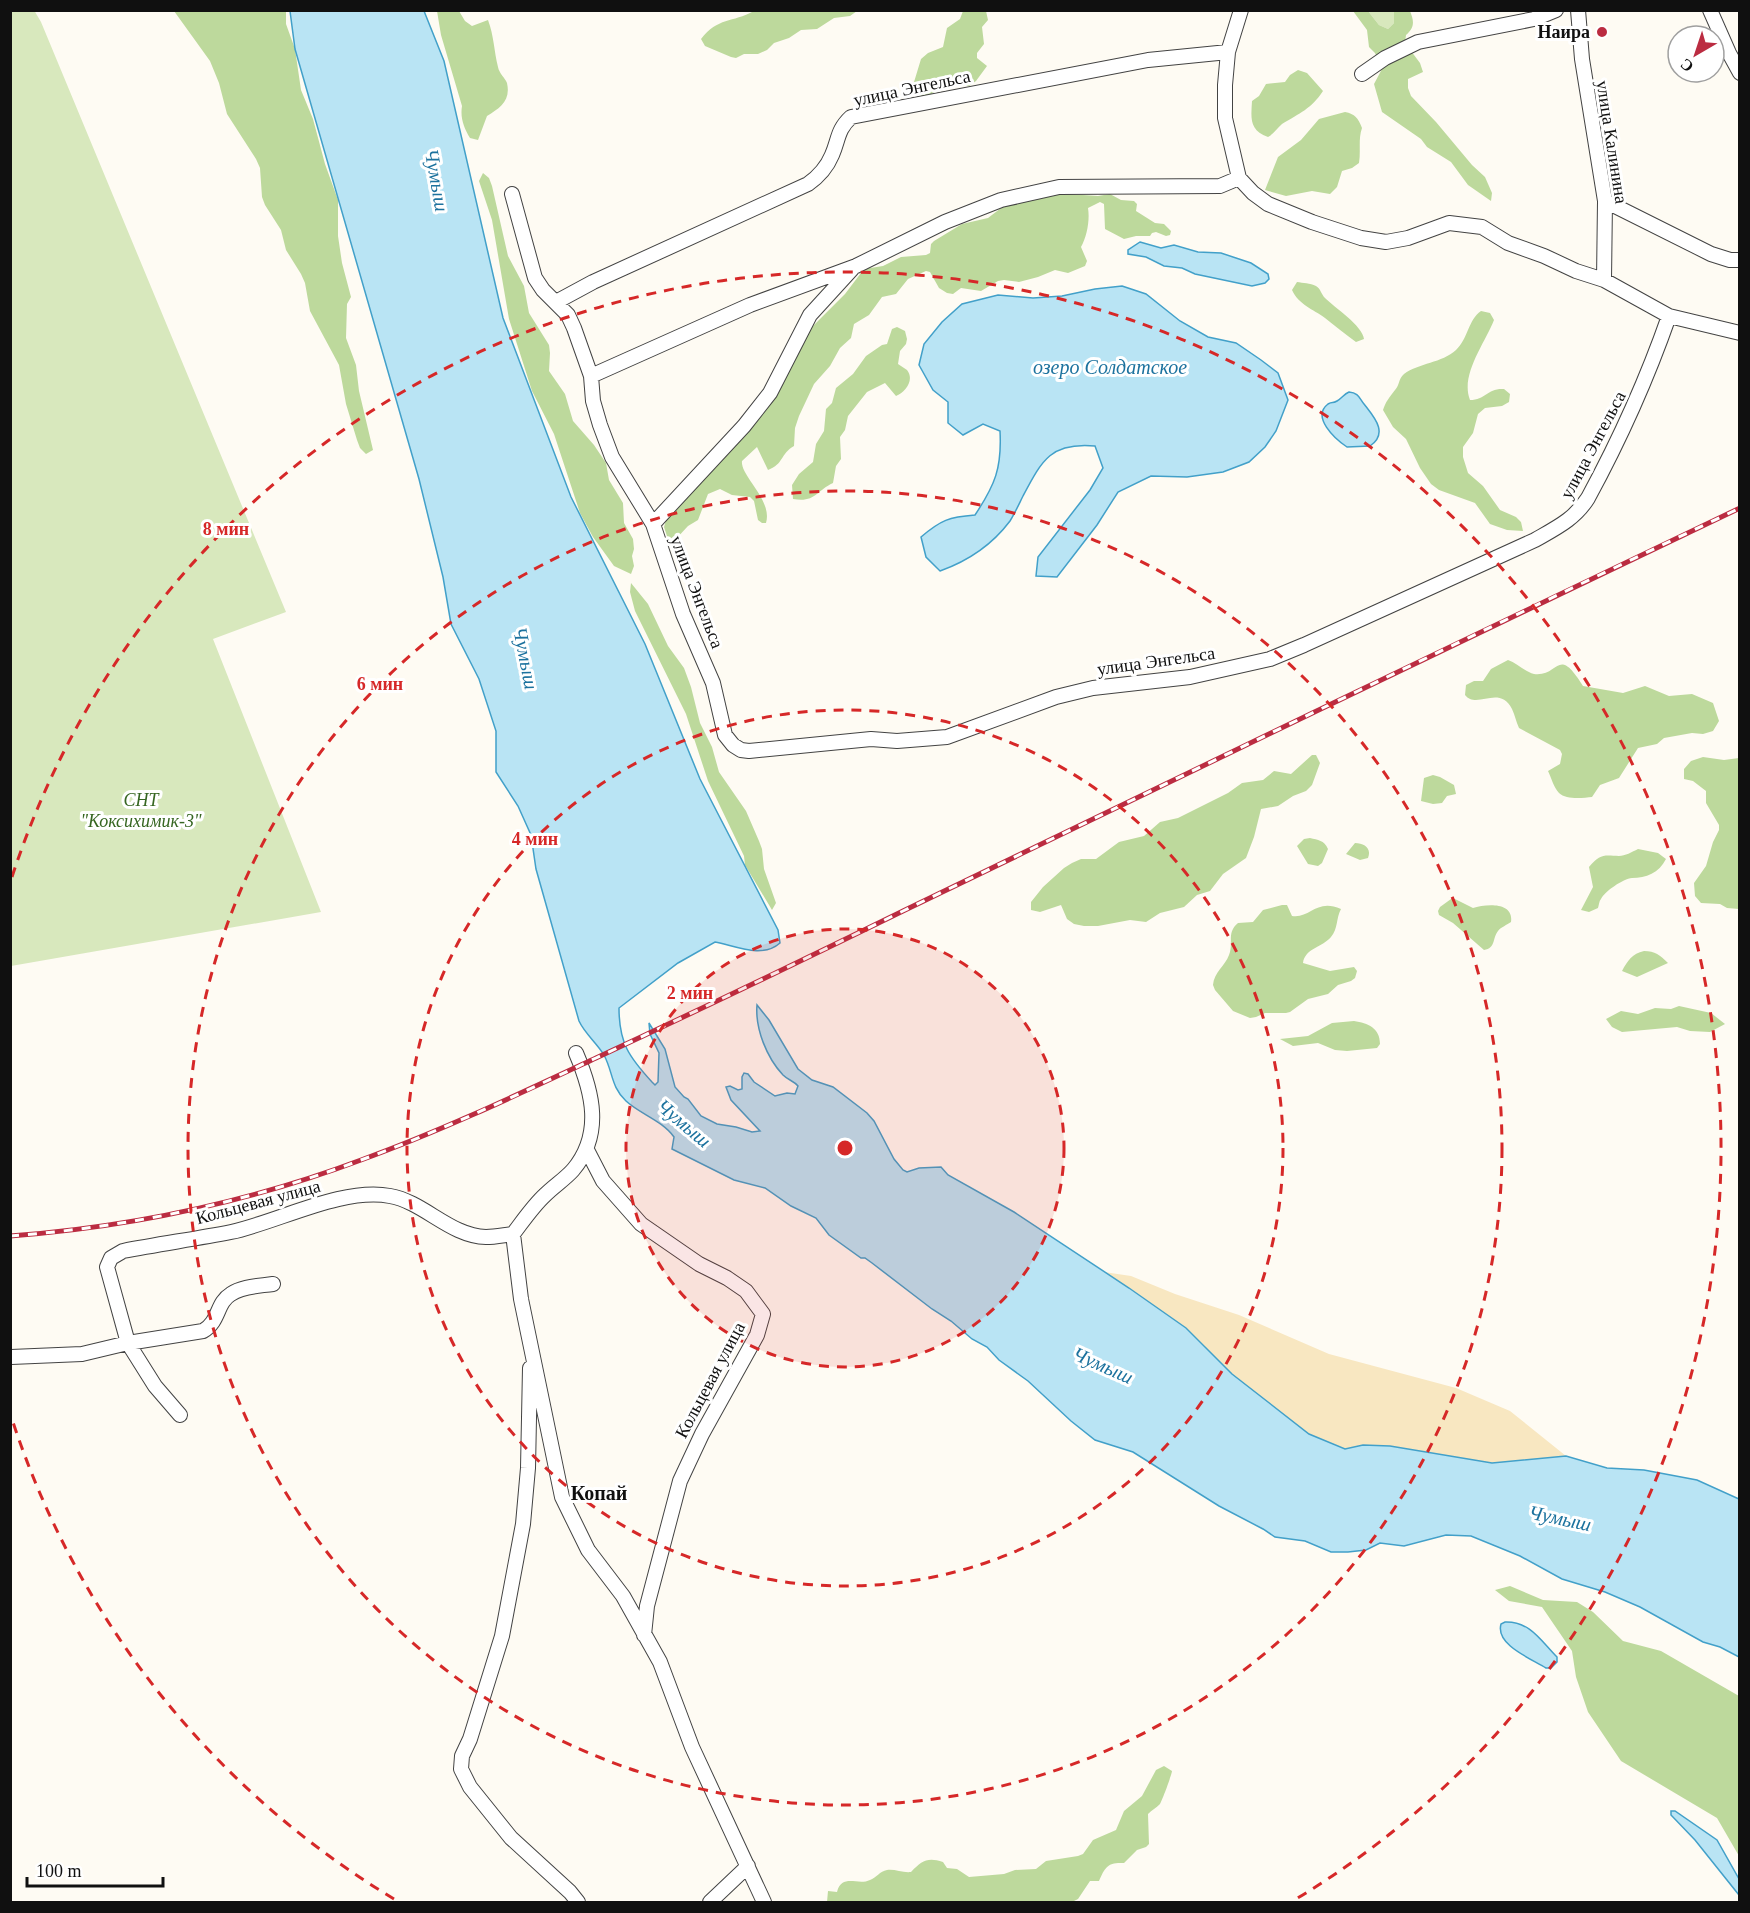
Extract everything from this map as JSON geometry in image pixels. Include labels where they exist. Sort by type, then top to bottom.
[{"type":"street","points":[[1241,10],[1228,52],[1224,85],[1225,118],[1239,178],[1253,194],[1268,204],[1360,238],[1386,242],[1408,238],[1449,222],[1482,227],[1508,243],[1544,256],[1576,272],[1604,280],[1669,316],[1740,333]]},
{"type":"street","points":[[1362,74],[1385,58],[1418,42],[1534,19],[1556,10]]},
{"type":"street","name":"улица Калинина","points":[[1578,10],[1582,59],[1605,201],[1604,280]]},
{"type":"street","points":[[1710,10],[1728,53],[1740,73]]},
{"type":"street","name":"улица Энгельса","points":[[556,302],[593,282],[808,184],[823,170],[832,155],[839,131],[851,117],[1148,60],[1228,52]]},
{"type":"street","name":"улица Энгельса","points":[[591,376],[750,305],[856,266],[945,222],[1000,200],[1059,187],[1220,186],[1239,178]]},
{"type":"street","name":"улица Энгельса","points":[[512,194],[535,278],[543,290],[568,315],[591,376],[593,401],[612,457],[652,524],[683,614],[713,683],[725,735],[733,745],[741,750],[749,751],[871,739],[897,741],[948,737],[1056,697],[1093,688],[1190,677],[1270,659],[1535,540],[1570,520],[1580,511],[1588,498],[1612,454],[1651,368],[1669,316]]},
{"type":"street","points":[[1605,201],[1711,254],[1730,260],[1740,260]]},
{"type":"street","name":"улица Энгельса","points":[[652,524],[757,410],[770,393],[810,315],[856,266]]},
{"type":"street","points":[[576,1053],[588,1080],[592,1099],[592,1131],[587,1150],[572,1171],[544,1196],[513,1234],[521,1299],[562,1497],[588,1550],[623,1596],[660,1662],[692,1747],[764,1902]]},
{"type":"street","name":"Кольцевая улица","points":[[587,1150],[603,1180],[641,1224],[699,1264],[727,1278],[746,1291],[763,1314],[757,1335],[702,1434],[680,1482],[647,1606],[644,1635]]},
{"type":"street","name":"Кольцевая улица","points":[[180,1415],[155,1386],[128,1343],[107,1267],[111,1258],[123,1251],[233,1231],[317,1205],[363,1195],[391,1196],[414,1205],[460,1230],[485,1237],[513,1234]]},
{"type":"street","points":[[10,1357],[82,1353],[203,1331],[216,1320],[223,1302],[232,1292],[273,1284]]},
{"type":"street","points":[[530,1343],[528,1468],[523,1524],[502,1636],[470,1739],[462,1756],[461,1769],[470,1787],[511,1838],[578,1902]]},
{"type":"street","points":[[710,1902],[748,1866]]},
{"type":"green space","name":"СНТ \"Коксихимик-3\"","points":[[34,10],[41,22],[286,612],[213,639],[321,912],[11,966],[10,11]]},
{"type":"green space","points":[[174,11],[286,11],[286,24],[295,49],[301,90],[313,119],[325,164],[338,200],[338,236],[351,297],[347,304],[346,338],[356,365],[359,391],[373,450],[366,454],[360,448],[346,404],[339,365],[310,311],[305,283],[286,250],[281,230],[262,197],[260,168],[227,114],[219,83],[210,61]]},
{"type":"green space","points":[[437,11],[459,11],[465,21],[472,26],[488,20],[490,26],[499,69],[508,89],[506,99],[500,107],[487,116],[478,140],[470,138],[463,123],[462,106],[441,35]]},
{"type":"green space","points":[[754,11],[857,11],[850,16],[834,18],[817,29],[801,30],[789,38],[774,43],[767,50],[758,54],[744,54],[736,58],[705,46],[701,39],[713,27]]},
{"type":"green space","points":[[963,11],[986,11],[988,20],[982,27],[984,44],[977,53],[977,58],[987,66],[976,81],[969,86],[940,86],[927,96],[911,92],[921,59],[928,53],[943,47],[947,28],[960,19]]},
{"type":"green space","points":[[1353,11],[1368,11],[1379,25],[1388,29],[1394,23],[1394,11],[1410,11],[1413,24],[1406,35],[1405,43],[1420,63],[1423,72],[1408,79],[1411,96],[1485,177],[1492,193],[1491,201],[1468,185],[1451,162],[1427,147],[1421,139],[1382,112],[1374,84],[1382,69],[1375,53],[1369,47],[1367,30]]},
{"type":"green space","points":[[1368,11],[1394,11],[1394,23],[1388,29],[1379,25]]},
{"type":"green space","points":[[1298,70],[1307,73],[1323,91],[1319,97],[1310,106],[1282,124],[1270,136],[1257,131],[1251,113],[1252,101],[1259,96],[1266,84],[1285,82]]},
{"type":"green space","points":[[1345,112],[1356,117],[1362,128],[1359,163],[1342,171],[1337,187],[1330,194],[1312,191],[1286,196],[1265,190],[1278,157],[1301,140],[1319,119]]},
{"type":"green space","points":[[483,173],[489,178],[492,186],[508,256],[524,286],[529,313],[549,345],[549,371],[565,394],[573,421],[606,463],[609,480],[623,503],[624,523],[633,539],[634,566],[631,574],[614,566],[593,537],[580,513],[554,434],[532,391],[509,319],[492,220],[479,181]]},
{"type":"green space","points":[[1053,193],[1098,196],[1110,194],[1121,200],[1134,201],[1137,204],[1136,211],[1155,223],[1164,224],[1171,231],[1170,235],[1166,236],[1156,232],[1150,236],[1124,239],[1105,229],[1104,204],[1100,202],[1088,208],[1088,228],[1081,247],[1087,261],[1085,266],[1068,273],[1055,270],[1019,282],[998,281],[981,291],[961,288],[953,294],[939,288],[930,272],[926,271],[908,279],[896,294],[882,297],[869,315],[854,324],[851,338],[840,348],[830,366],[814,384],[795,428],[794,446],[786,452],[780,462],[768,470],[757,447],[742,461],[746,474],[765,506],[766,523],[758,520],[754,501],[750,497],[732,495],[720,489],[708,494],[698,520],[688,526],[675,540],[667,536],[664,527],[668,513],[761,416],[809,330],[845,294],[864,269],[883,266],[901,257],[926,255],[930,253],[931,244],[934,241],[962,224],[988,218],[1005,205]]},
{"type":"green space","points":[[1297,282],[1318,287],[1325,298],[1359,328],[1364,339],[1356,342],[1302,303],[1292,290]]},
{"type":"green space","points":[[1481,311],[1490,313],[1494,320],[1475,359],[1468,380],[1470,400],[1498,389],[1504,389],[1510,394],[1509,402],[1502,406],[1485,408],[1478,414],[1473,433],[1463,447],[1463,457],[1468,473],[1483,486],[1500,510],[1516,517],[1521,522],[1523,531],[1507,530],[1490,524],[1475,503],[1439,490],[1431,484],[1420,468],[1406,439],[1393,427],[1383,410],[1402,376],[1416,367],[1444,358],[1456,350],[1463,341],[1473,319]]},
{"type":"green space","points":[[897,327],[905,331],[907,339],[900,351],[898,364],[909,374],[908,386],[896,396],[885,383],[867,392],[848,416],[845,430],[840,437],[841,459],[836,466],[833,483],[811,498],[793,499],[792,485],[799,474],[813,462],[816,444],[824,431],[826,409],[832,403],[836,388],[853,374],[866,356],[887,344],[892,329]]},
{"type":"green space","points":[[631,583],[648,604],[668,646],[684,668],[700,723],[712,747],[719,772],[746,811],[759,841],[764,869],[776,903],[772,910],[745,865],[744,856],[708,781],[686,714],[635,611],[630,592]]},
{"type":"green space","points":[[1508,660],[1534,674],[1543,674],[1558,665],[1563,665],[1568,667],[1583,686],[1623,693],[1645,686],[1669,696],[1692,694],[1713,703],[1719,721],[1713,731],[1664,738],[1657,744],[1638,748],[1619,778],[1600,785],[1592,797],[1566,797],[1557,791],[1548,771],[1560,764],[1562,754],[1560,750],[1519,728],[1512,709],[1501,698],[1476,700],[1465,695],[1466,685],[1474,681],[1483,681],[1491,669]]},
{"type":"green space","points":[[1312,755],[1316,755],[1320,763],[1312,785],[1306,791],[1278,806],[1261,809],[1246,858],[1223,874],[1210,891],[1197,895],[1184,907],[1160,913],[1146,922],[1130,920],[1098,926],[1074,924],[1067,919],[1061,905],[1040,912],[1031,910],[1031,902],[1043,887],[1072,863],[1081,859],[1096,859],[1119,842],[1144,836],[1160,822],[1178,818],[1228,793],[1242,783],[1263,780],[1274,771],[1291,774]]},
{"type":"green space","points":[[1703,757],[1724,760],[1739,758],[1739,909],[1727,908],[1720,904],[1701,903],[1695,896],[1694,883],[1706,866],[1719,830],[1719,825],[1706,803],[1706,791],[1693,781],[1684,779],[1684,769],[1691,761]]},
{"type":"green space","points":[[1433,775],[1454,785],[1456,794],[1447,796],[1442,803],[1433,804],[1421,801],[1424,778]]},
{"type":"green space","points":[[1310,838],[1323,842],[1328,849],[1322,863],[1318,866],[1308,864],[1297,846],[1304,839]]},
{"type":"green space","points":[[1355,843],[1366,847],[1369,851],[1368,858],[1360,860],[1346,854]]},
{"type":"green space","points":[[1638,849],[1658,853],[1666,859],[1652,874],[1628,879],[1606,892],[1598,908],[1589,912],[1581,910],[1593,887],[1589,867],[1602,856],[1621,856]]},
{"type":"green space","points":[[1451,899],[1473,908],[1491,905],[1503,907],[1511,915],[1511,922],[1499,930],[1492,945],[1484,950],[1453,923],[1439,915],[1440,907]]},
{"type":"green space","points":[[1287,905],[1292,916],[1304,915],[1325,906],[1341,909],[1333,934],[1307,954],[1303,963],[1330,971],[1354,967],[1357,971],[1355,978],[1351,981],[1338,985],[1328,994],[1308,999],[1290,1012],[1265,1013],[1250,1018],[1233,1011],[1215,990],[1214,980],[1229,955],[1234,927],[1238,923],[1253,922],[1263,910]]},
{"type":"green space","points":[[1644,951],[1657,954],[1668,963],[1637,977],[1622,971],[1631,958]]},
{"type":"green space","points":[[1679,1006],[1711,1013],[1725,1024],[1710,1032],[1690,1031],[1677,1027],[1622,1032],[1612,1027],[1606,1019],[1621,1011],[1638,1014],[1655,1008],[1671,1009]]},
{"type":"green space","points":[[1354,1021],[1364,1023],[1375,1030],[1380,1044],[1377,1048],[1335,1050],[1318,1043],[1293,1046],[1280,1039],[1308,1036],[1332,1023]]},
{"type":"green space","points":[[1510,1586],[1543,1600],[1577,1602],[1593,1612],[1623,1641],[1661,1651],[1739,1696],[1739,1856],[1717,1818],[1621,1761],[1588,1712],[1576,1677],[1572,1651],[1542,1607],[1509,1601],[1495,1590]]},
{"type":"green space","points":[[1164,1766],[1172,1771],[1160,1804],[1148,1814],[1149,1844],[1137,1850],[1124,1863],[1114,1863],[1108,1866],[1099,1881],[1090,1881],[1078,1899],[1072,1902],[827,1902],[828,1891],[837,1892],[839,1886],[846,1881],[865,1881],[887,1870],[911,1872],[929,1860],[943,1862],[947,1868],[957,1869],[969,1877],[1036,1869],[1046,1861],[1083,1854],[1093,1840],[1116,1830],[1124,1811],[1142,1796],[1156,1770]]},
{"type":"sand","points":[[1104,1272],[1131,1276],[1175,1294],[1239,1315],[1329,1354],[1456,1388],[1510,1411],[1566,1456],[1492,1463],[1390,1446],[1363,1445],[1345,1449],[1309,1434],[1295,1425],[1232,1374],[1186,1328]]},
{"type":"water","name":"Чумыш","points":[[290,11],[424,11],[444,61],[503,318],[571,497],[645,644],[700,779],[778,930],[780,943],[765,950],[749,950],[715,942],[678,963],[619,1008],[623,1040],[631,1057],[644,1073],[655,1085],[658,1082],[659,1053],[650,1034],[649,1023],[665,1049],[675,1087],[701,1116],[717,1124],[752,1132],[760,1131],[731,1100],[726,1087],[742,1089],[744,1073],[775,1096],[795,1094],[798,1086],[783,1075],[767,1052],[758,1024],[757,1005],[769,1020],[798,1069],[812,1080],[833,1087],[867,1113],[903,1170],[907,1172],[919,1168],[941,1167],[948,1175],[1014,1212],[1186,1328],[1232,1374],[1309,1434],[1345,1449],[1363,1445],[1390,1446],[1492,1463],[1566,1456],[1607,1468],[1644,1470],[1697,1480],[1739,1499],[1739,1657],[1720,1647],[1703,1642],[1640,1607],[1605,1592],[1562,1579],[1520,1556],[1471,1536],[1446,1535],[1404,1546],[1380,1543],[1366,1550],[1348,1552],[1331,1552],[1305,1541],[1275,1537],[1219,1506],[1133,1452],[1095,1440],[1028,1381],[999,1360],[987,1347],[972,1339],[872,1263],[861,1258],[829,1235],[816,1218],[791,1206],[765,1188],[734,1180],[672,1149],[674,1137],[669,1131],[621,1096],[604,1055],[579,1021],[536,869],[531,835],[518,806],[496,772],[496,731],[479,679],[451,624],[443,577],[419,479],[295,49]]},
{"type":"water","points":[[1140,242],[1161,248],[1174,245],[1198,252],[1221,253],[1251,263],[1268,274],[1269,279],[1265,283],[1252,286],[1195,274],[1182,268],[1164,266],[1146,257],[1128,254],[1128,250]]},
{"type":"water","name":"озеро Солдатское","points":[[1122,286],[1146,294],[1180,321],[1208,337],[1236,343],[1278,373],[1288,400],[1276,431],[1265,447],[1249,462],[1223,472],[1187,477],[1151,476],[1118,492],[1097,525],[1057,577],[1036,576],[1038,557],[1090,490],[1103,468],[1095,446],[1068,447],[1058,451],[1050,456],[1036,472],[1010,521],[995,538],[970,557],[940,571],[926,557],[921,537],[946,520],[975,515],[996,476],[1000,456],[1000,431],[983,424],[963,435],[948,423],[948,402],[933,390],[919,365],[924,344],[942,322],[962,304],[998,295],[1033,298],[1062,296]]},
{"type":"water","points":[[1349,392],[1358,396],[1378,425],[1378,436],[1370,446],[1347,447],[1331,433],[1323,421],[1323,409]]},
{"type":"water","points":[[1505,1622],[1528,1628],[1557,1657],[1557,1662],[1551,1668],[1546,1668],[1509,1645],[1501,1632],[1501,1624]]},
{"type":"water","points":[[1671,1811],[1675,1811],[1717,1840],[1739,1879],[1739,1895],[1695,1840],[1671,1815]]},
{"type":"railway","points":[[10,1236],[144,1219],[232,1200],[319,1175],[391,1149],[538,1085],[750,985],[1740,508]]},
{"type":"place","name":"Наира","points":[[1602,32]]},
{"type":"district","name":"Копай","points":[[599,1493]]}]
